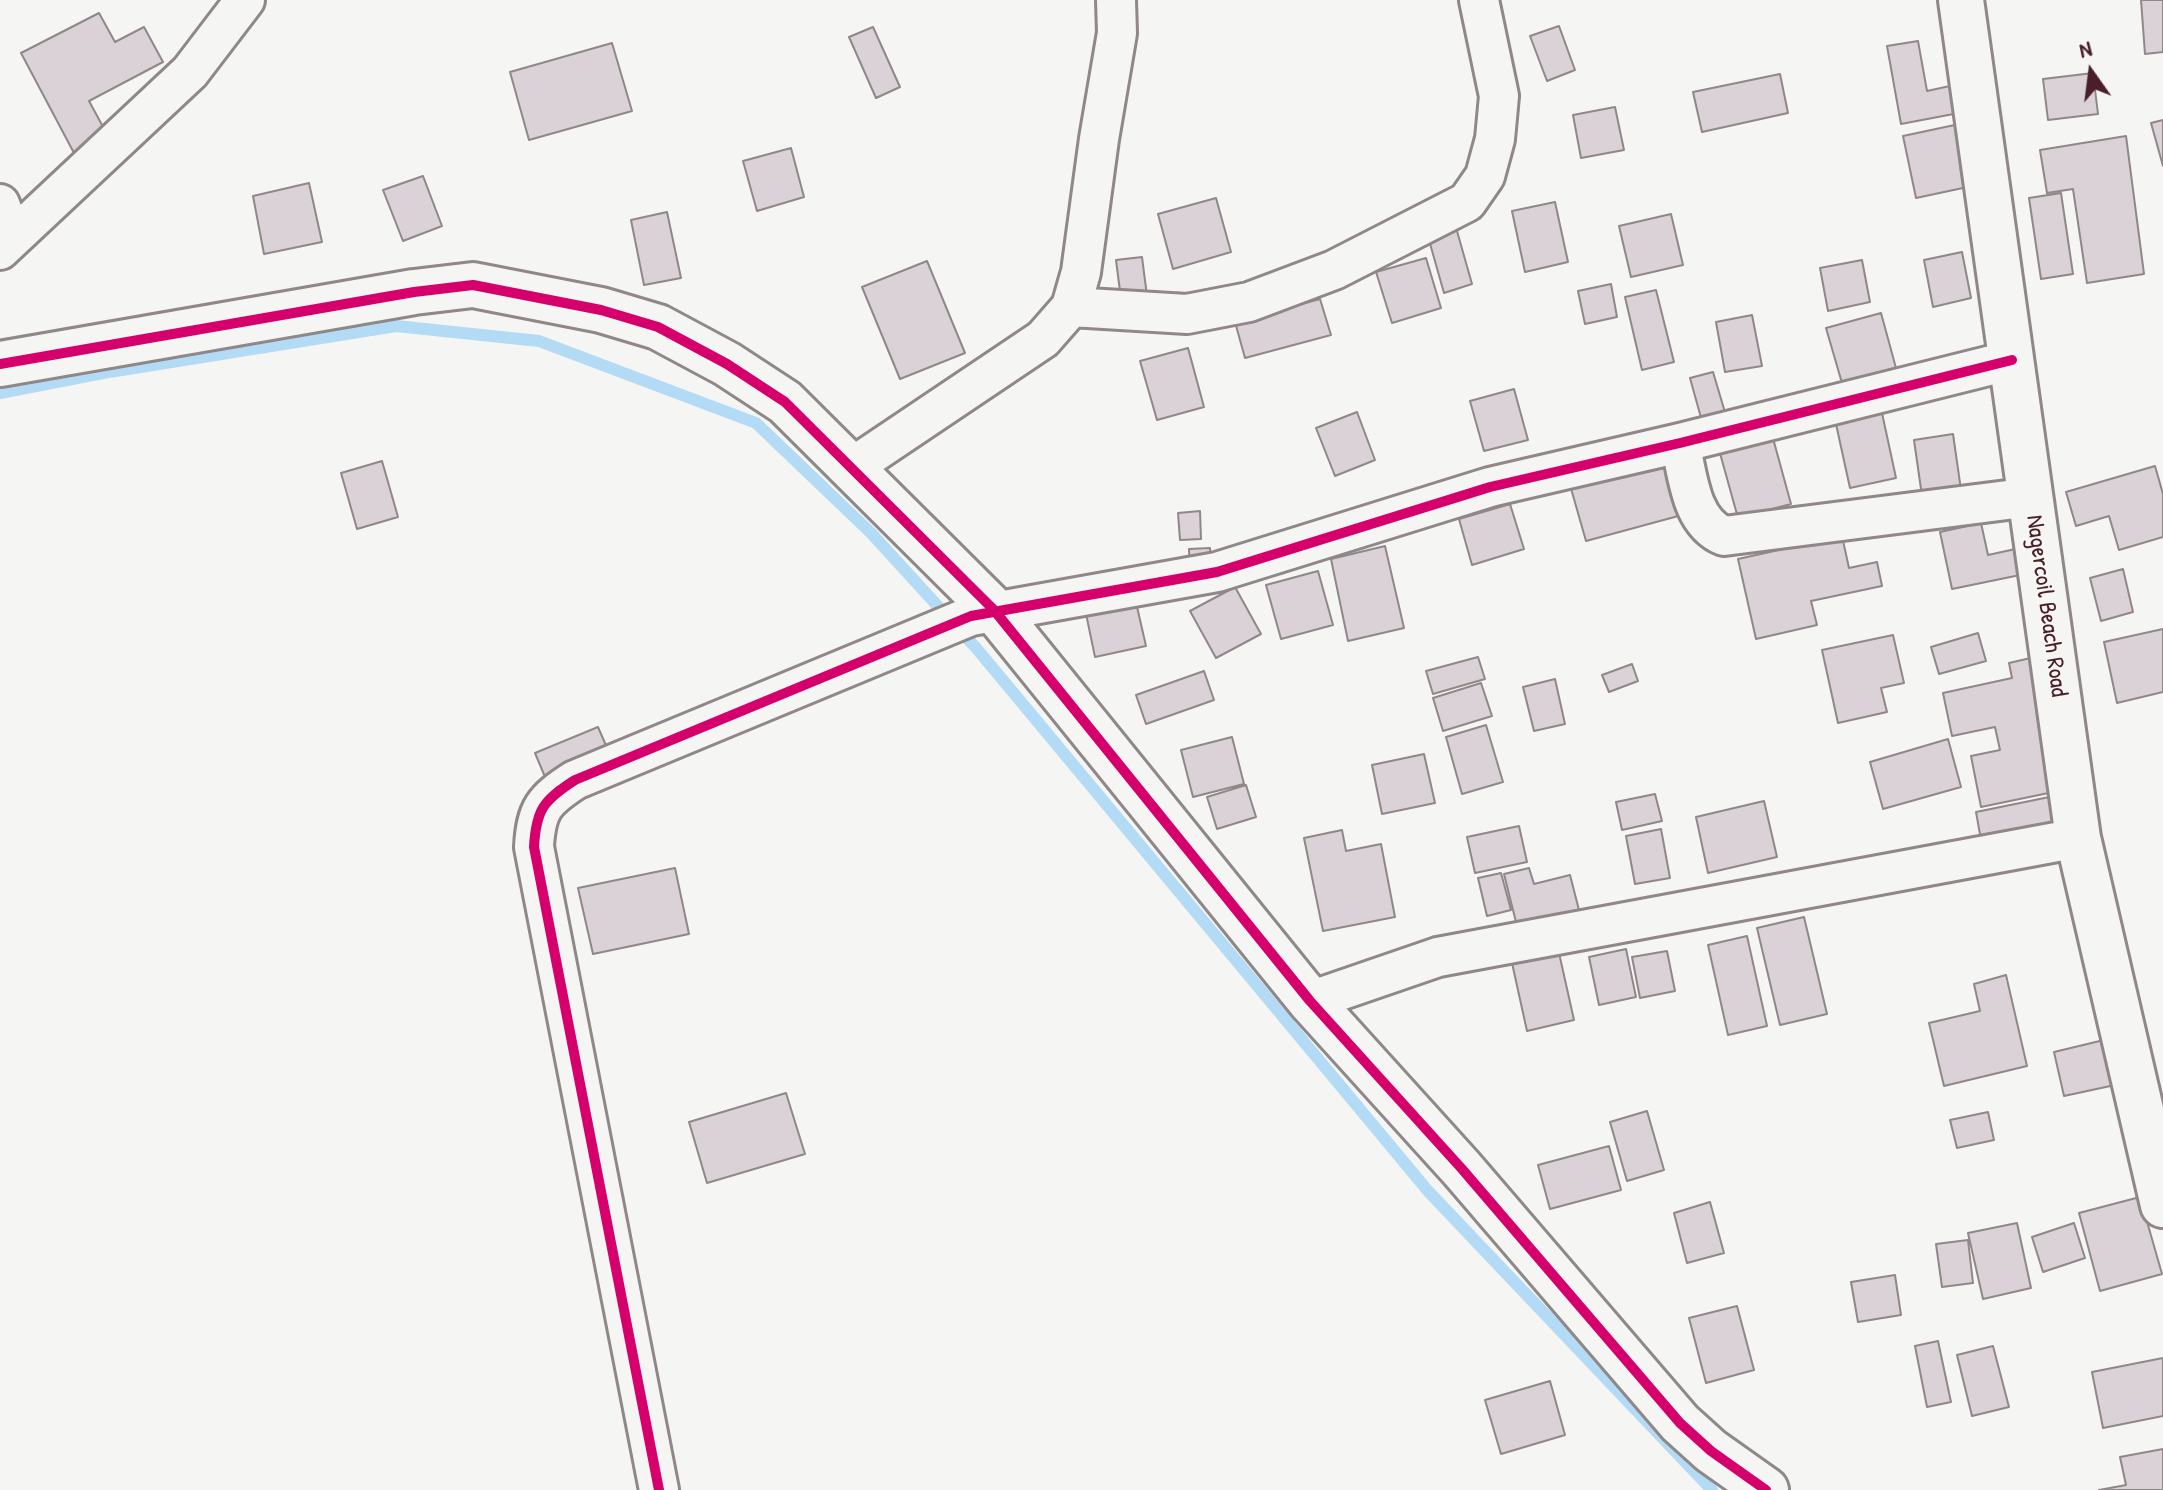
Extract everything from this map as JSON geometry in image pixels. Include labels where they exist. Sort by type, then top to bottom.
[{"type":"street","points":[[5,245],[190,72],[245,0]]},
{"type":"street","points":[[851,468],[1043,339],[1071,307],[1081,272],[1117,33],[1116,0]]},
{"type":"street","points":[[1071,307],[1187,314],[1249,302],[1334,270],[1467,202],[1485,176],[1495,139],[1499,96],[1479,0]]},
{"type":"street","name":"Nagercoil Beach Road","points":[[1961,0],[2078,838],[2163,1205]]},
{"type":"street","points":[[0,204],[12,236],[5,245]]},
{"type":"street","points":[[0,364],[414,292],[473,285],[601,310],[658,327],[727,364],[785,402],[851,468],[969,618],[1462,1169],[1680,1423],[1711,1451],[1766,1490]]},
{"type":"street","points":[[659,1490],[534,847],[535,823],[548,800],[575,780],[969,618],[1217,572],[1490,487],[2012,360]]},
{"type":"street","points":[[1680,443],[1702,521],[1710,530],[1724,536],[2031,497]]},
{"type":"street","points":[[1310,1001],[1438,957],[2078,838]]},
{"type":"building","points":[[2141,0],[2163,0],[2163,52],[2145,54]]},
{"type":"building","points":[[99,13],[115,42],[144,27],[163,62],[89,101],[108,136],[74,153],[21,53]]},
{"type":"building","points":[[1559,26],[1575,70],[1547,81],[1530,36]]},
{"type":"building","points":[[873,27],[900,87],[876,98],[849,37]]},
{"type":"building","points":[[1918,41],[1927,91],[1959,84],[1964,112],[1901,124],[1887,46]]},
{"type":"building","points":[[612,43],[632,111],[529,140],[510,72]]},
{"type":"building","points":[[2093,73],[2098,114],[2048,120],[2043,79]]},
{"type":"building","points":[[1780,74],[1788,113],[1702,132],[1693,92]]},
{"type":"building","points":[[1615,107],[1624,150],[1581,158],[1573,115]]},
{"type":"building","points":[[2163,120],[2163,166],[2151,123]]},
{"type":"building","points":[[1964,123],[1977,185],[1916,198],[1903,136]]},
{"type":"building","points":[[2126,136],[2144,274],[2087,283],[2073,189],[2047,193],[2040,150]]},
{"type":"building","points":[[791,148],[804,197],[757,211],[743,161]]},
{"type":"building","points":[[423,176],[442,226],[403,241],[383,190]]},
{"type":"building","points":[[309,183],[322,242],[264,254],[253,196]]},
{"type":"building","points":[[2061,193],[2073,274],[2041,279],[2029,198]]},
{"type":"building","points":[[1216,198],[1231,252],[1173,269],[1158,214]]},
{"type":"building","points":[[1555,202],[1568,262],[1525,272],[1512,211]]},
{"type":"building","points":[[667,212],[681,278],[644,285],[631,220]]},
{"type":"building","points":[[1671,214],[1683,265],[1631,277],[1619,226]]},
{"type":"building","points":[[1455,224],[1472,284],[1444,293],[1427,233]]},
{"type":"building","points":[[1962,252],[1971,298],[1933,307],[1924,260]]},
{"type":"building","points":[[1142,257],[1147,296],[1121,299],[1116,260]]},
{"type":"building","points":[[1426,258],[1441,308],[1392,323],[1376,272]]},
{"type":"building","points":[[1862,260],[1870,302],[1828,311],[1820,268]]},
{"type":"building","points":[[927,261],[965,353],[900,379],[862,287]]},
{"type":"building","points":[[1611,284],[1617,317],[1585,324],[1578,291]]},
{"type":"building","points":[[1656,290],[1674,362],[1642,370],[1625,297]]},
{"type":"building","points":[[1320,299],[1331,335],[1245,358],[1235,322]]},
{"type":"building","points":[[1881,313],[1896,368],[1842,383],[1826,328]]},
{"type":"building","points":[[1752,315],[1762,366],[1725,372],[1716,322]]},
{"type":"building","points":[[1188,348],[1204,407],[1157,420],[1140,361]]},
{"type":"building","points":[[1713,372],[1727,419],[1703,425],[1690,378]]},
{"type":"building","points":[[1514,389],[1528,440],[1484,451],[1470,401]]},
{"type":"building","points":[[1357,412],[1375,460],[1335,476],[1316,428]]},
{"type":"building","points":[[1882,413],[1896,478],[1850,488],[1836,424]]},
{"type":"building","points":[[1771,431],[1791,504],[1738,518],[1718,446]]},
{"type":"building","points":[[1953,434],[1961,490],[1922,496],[1914,440]]},
{"type":"building","points":[[1665,451],[1682,515],[1586,541],[1568,478]]},
{"type":"building","points":[[382,461],[398,517],[357,529],[341,473]]},
{"type":"building","points":[[2155,466],[2163,494],[2163,537],[2119,550],[2109,516],[2076,526],[2066,492]]},
{"type":"building","points":[[1510,504],[1524,549],[1472,565],[1459,519]]},
{"type":"building","points":[[1200,511],[1201,539],[1180,540],[1178,513]]},
{"type":"building","points":[[1981,523],[1988,555],[2020,548],[2025,574],[1952,589],[1940,532]]},
{"type":"building","points":[[1842,536],[1849,568],[1877,562],[1882,586],[1811,601],[1817,625],[1756,639],[1738,559]]},
{"type":"building","points":[[1385,546],[1404,628],[1348,641],[1331,559]]},
{"type":"building","points":[[1210,548],[1212,575],[1190,577],[1189,549]]},
{"type":"building","points":[[2123,569],[2133,612],[2101,621],[2090,578]]},
{"type":"building","points":[[1318,571],[1333,625],[1281,639],[1266,585]]},
{"type":"building","points":[[1235,587],[1261,634],[1216,658],[1190,611]]},
{"type":"building","points":[[1135,598],[1146,646],[1095,657],[1085,609]]},
{"type":"building","points":[[2163,629],[2163,692],[2117,703],[2104,642]]},
{"type":"building","points":[[1978,633],[1986,661],[1939,674],[1931,647]]},
{"type":"building","points":[[1893,635],[1904,683],[1881,688],[1887,712],[1838,723],[1822,650]]},
{"type":"building","points":[[1478,657],[1485,679],[1433,694],[1426,671]]},
{"type":"building","points":[[2035,657],[2063,790],[1981,807],[1971,756],[2000,750],[1995,727],[1952,736],[1943,693],[2012,678],[2009,663]]},
{"type":"building","points":[[1632,664],[1638,681],[1609,692],[1602,675]]},
{"type":"building","points":[[1204,671],[1214,700],[1146,724],[1136,695]]},
{"type":"building","points":[[1555,679],[1565,724],[1534,731],[1523,687]]},
{"type":"building","points":[[1481,683],[1492,716],[1443,731],[1433,698]]},
{"type":"building","points":[[1486,725],[1503,782],[1462,794],[1446,737]]},
{"type":"building","points":[[598,727],[611,757],[548,784],[535,753]]},
{"type":"building","points":[[1232,737],[1244,784],[1193,797],[1181,750]]},
{"type":"building","points":[[1948,739],[1961,787],[1883,809],[1870,762]]},
{"type":"building","points":[[1424,754],[1435,803],[1382,814],[1372,765]]},
{"type":"building","points":[[1246,785],[1256,817],[1217,829],[1207,797]]},
{"type":"building","points":[[1655,794],[1662,821],[1622,830],[1616,802]]},
{"type":"building","points":[[2059,795],[2066,834],[1983,851],[1976,812]]},
{"type":"building","points":[[1764,801],[1777,857],[1708,873],[1696,817]]},
{"type":"building","points":[[1519,826],[1527,862],[1475,873],[1467,837]]},
{"type":"building","points":[[1661,829],[1670,878],[1635,884],[1626,836]]},
{"type":"building","points":[[1342,830],[1346,851],[1381,844],[1395,917],[1323,931],[1304,838]]},
{"type":"building","points":[[675,868],[689,934],[593,954],[578,888]]},
{"type":"building","points":[[1529,868],[1534,884],[1570,875],[1580,914],[1518,930],[1504,874]]},
{"type":"building","points":[[1501,873],[1511,910],[1487,916],[1478,878]]},
{"type":"building","points":[[1804,917],[1827,1014],[1780,1025],[1757,928]]},
{"type":"building","points":[[1747,936],[1767,1026],[1728,1035],[1708,945]]},
{"type":"building","points":[[1626,949],[1636,997],[1599,1005],[1589,957]]},
{"type":"building","points":[[1667,951],[1675,991],[1640,998],[1632,957]]},
{"type":"building","points":[[1559,953],[1574,1020],[1527,1031],[1512,963]]},
{"type":"building","points":[[2006,975],[2027,1066],[1944,1086],[1929,1023],[1980,1011],[1974,984]]},
{"type":"building","points":[[2104,1040],[2115,1085],[2064,1096],[2054,1052]]},
{"type":"building","points":[[786,1093],[805,1154],[707,1183],[689,1122]]},
{"type":"building","points":[[1647,1111],[1664,1170],[1627,1181],[1610,1122]]},
{"type":"building","points":[[1988,1112],[1994,1140],[1957,1148],[1950,1120]]},
{"type":"building","points":[[1609,1146],[1621,1190],[1550,1209],[1538,1165]]},
{"type":"building","points":[[2140,1197],[2162,1274],[2100,1291],[2079,1213]]},
{"type":"building","points":[[1710,1202],[1724,1253],[1687,1263],[1674,1213]]},
{"type":"building","points":[[2017,1223],[2031,1288],[1983,1299],[1968,1233]]},
{"type":"building","points":[[2074,1223],[2085,1258],[2043,1272],[2032,1237]]},
{"type":"building","points":[[1968,1240],[1973,1283],[1942,1287],[1936,1244]]},
{"type":"building","points":[[1895,1275],[1901,1315],[1858,1322],[1851,1282]]},
{"type":"building","points":[[1737,1306],[1754,1370],[1706,1383],[1689,1318]]},
{"type":"building","points":[[1938,1341],[1951,1402],[1927,1407],[1915,1346]]},
{"type":"building","points":[[1993,1346],[2009,1407],[1972,1416],[1957,1355]]},
{"type":"building","points":[[2163,1358],[2163,1416],[2103,1428],[2092,1372]]},
{"type":"building","points":[[1550,1381],[1565,1435],[1501,1454],[1485,1400]]},
{"type":"building","points":[[2163,1449],[2163,1490],[2099,1490],[2126,1485],[2120,1457]]},
{"type":"waterway","points":[[0,393],[103,373],[396,326],[539,341],[756,423],[871,533],[977,649],[1428,1191],[1712,1490]]},
{"type":"cycle path","points":[[0,364],[414,292],[473,285],[601,310],[658,327],[727,364],[785,402],[994,610],[1310,1001],[1462,1169],[1680,1423],[1711,1451],[1766,1490]]},
{"type":"cycle path","points":[[659,1490],[534,847],[540,814],[556,794],[575,780],[971,616],[1217,572],[1490,487],[2012,360]]}]
